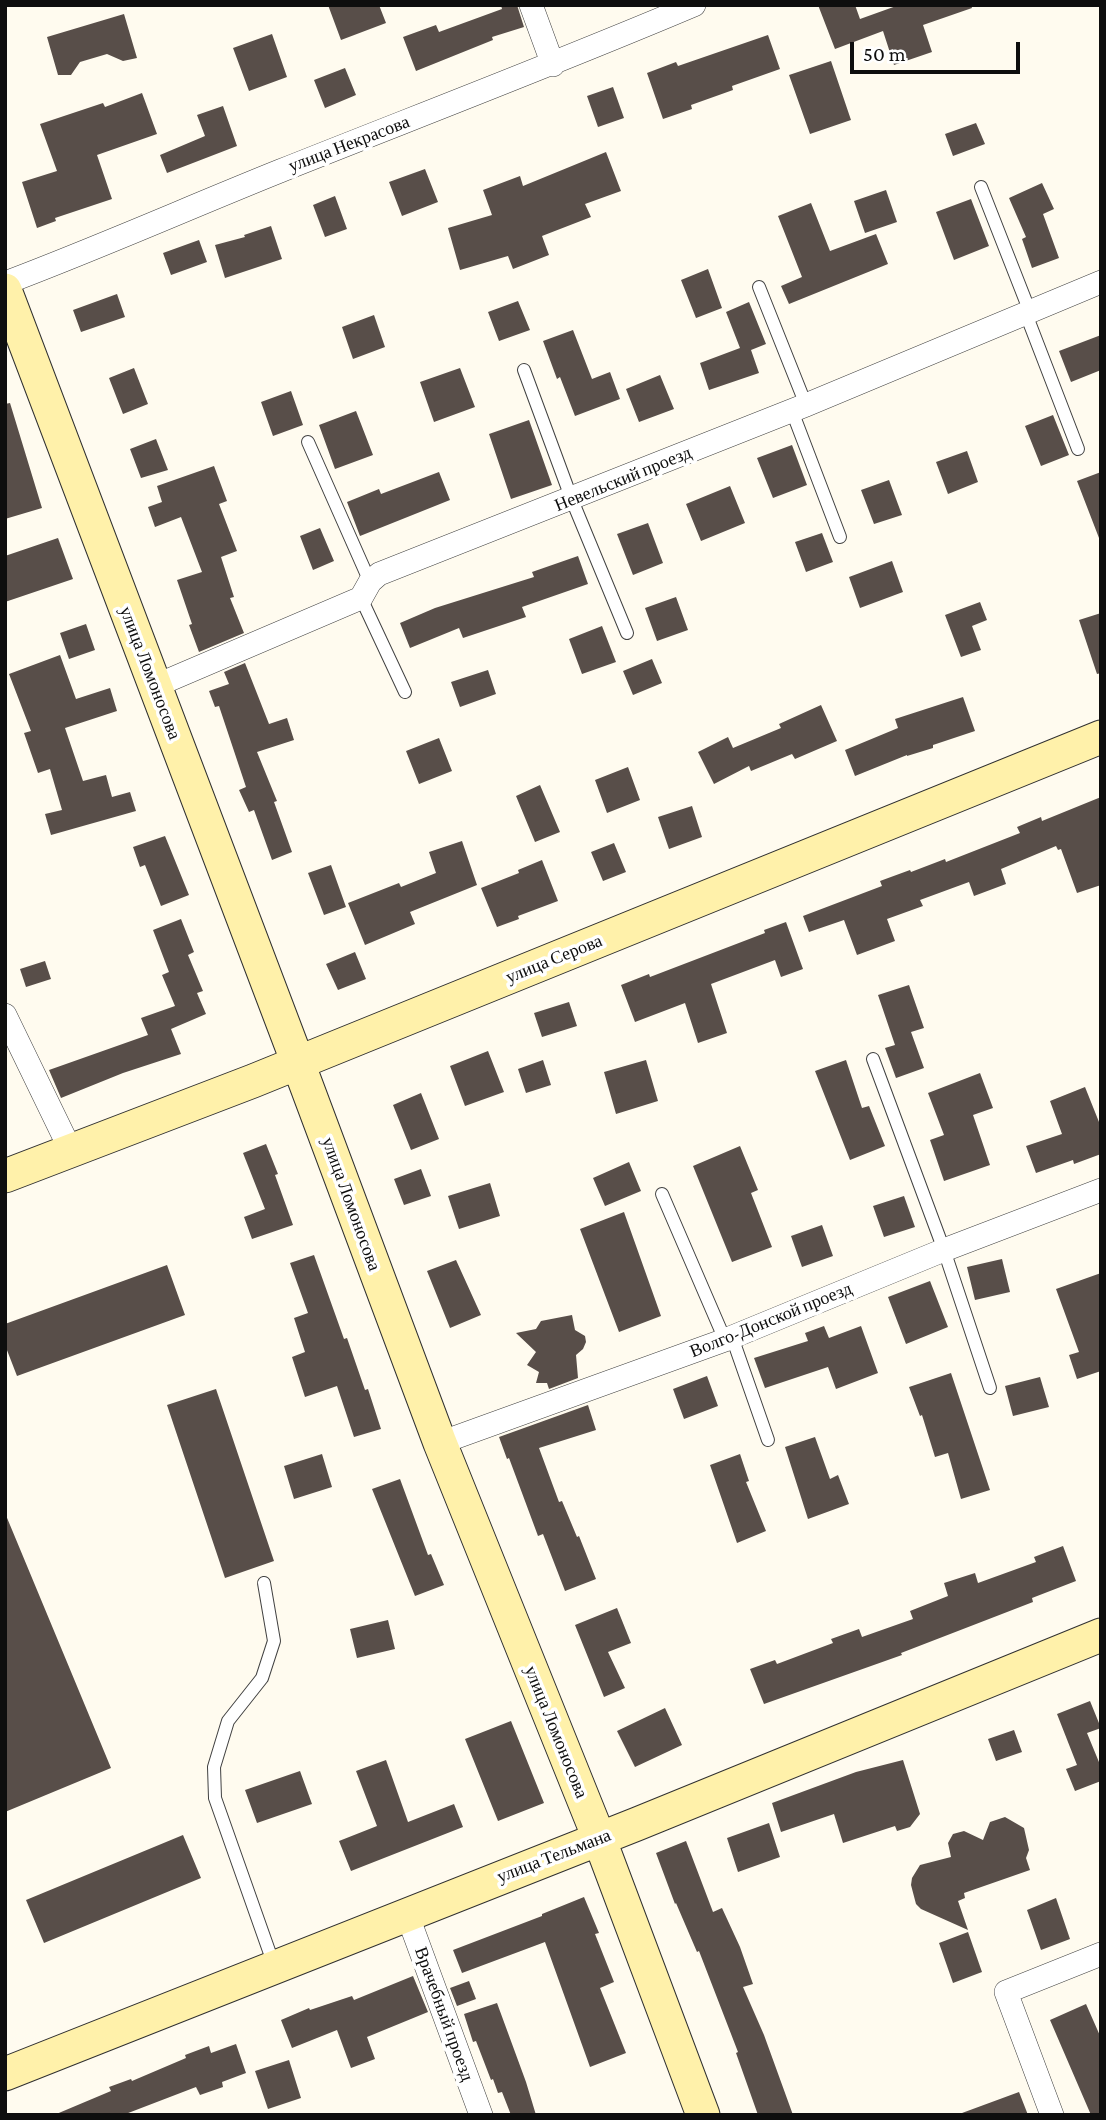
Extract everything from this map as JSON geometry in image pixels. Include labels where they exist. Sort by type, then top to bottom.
[{"type":"street","points":[[531,5],[553,65]]},
{"type":"street","name":"улица Некрасова","points":[[5,283],[65,261],[279,171],[553,65],[694,5]]},
{"type":"street","name":"Невельский проезд","points":[[155,686],[365,590],[379,574],[572,500],[1101,282]]},
{"type":"street","name":"улица Ломоносова","points":[[5,290],[440,1443],[599,1838],[703,2115]]},
{"type":"street","name":"улица Серова","points":[[5,1176],[298,1063],[1101,737]]},
{"type":"street","points":[[5,1015],[71,1151]]},
{"type":"street","name":"Волго-Донской проезд","points":[[440,1443],[728,1338],[944,1250],[1101,1190]]},
{"type":"street","name":"улица Тельмана","points":[[5,2074],[1101,1635]]},
{"type":"street","name":"Врачебный проезд","points":[[407,1914],[481,2115]]},
{"type":"street","points":[[1052,2115],[1006,1992],[1101,1954]]},
{"type":"lane","points":[[981,187],[1078,449]]},
{"type":"lane","points":[[759,288],[840,537]]},
{"type":"lane","points":[[524,370],[572,500],[627,633]]},
{"type":"lane","points":[[308,442],[405,692]]},
{"type":"lane","points":[[873,1059],[944,1250],[990,1388]]},
{"type":"lane","points":[[662,1194],[728,1338],[768,1440]]},
{"type":"lane","points":[[264,1583],[274,1641],[262,1678],[228,1721],[214,1766],[215,1798],[275,1966]]},
{"type":"building","points":[[328,5],[379,5],[386,23],[341,40]]},
{"type":"building","points":[[501,5],[517,5],[524,27],[492,37],[493,40],[416,71],[403,37],[436,25],[439,32],[502,9]]},
{"type":"building","points":[[818,5],[855,5],[860,19],[899,5],[971,5],[972,8],[923,25],[932,52],[894,65],[883,31],[835,49]]},
{"type":"building","points":[[124,14],[137,58],[123,61],[107,54],[80,62],[71,75],[58,75],[47,37]]},
{"type":"building","points":[[272,34],[287,77],[249,91],[233,48]]},
{"type":"building","points":[[768,35],[780,69],[732,86],[733,90],[691,105],[692,109],[663,119],[647,73],[676,62],[678,66]]},
{"type":"building","points":[[831,61],[851,120],[810,134],[789,75]]},
{"type":"building","points":[[345,68],[356,95],[325,108],[314,80]]},
{"type":"building","points":[[613,87],[624,118],[598,127],[587,96]]},
{"type":"building","points":[[142,93],[157,134],[97,155],[112,199],[55,218],[56,221],[37,228],[22,182],[57,171],[40,124],[103,103],[105,107]]},
{"type":"building","points":[[223,106],[237,146],[167,173],[160,155],[205,136],[197,115]]},
{"type":"building","points":[[976,123],[985,144],[953,156],[945,134]]},
{"type":"building","points":[[606,152],[621,191],[585,204],[591,217],[542,236],[549,255],[513,269],[508,256],[460,270],[448,228],[492,215],[483,190],[520,176],[523,186]]},
{"type":"building","points":[[425,169],[438,202],[402,216],[389,182]]},
{"type":"building","points":[[1042,183],[1054,209],[1043,214],[1059,258],[1032,268],[1022,239],[1026,237],[1009,198]]},
{"type":"building","points":[[886,190],[897,222],[865,233],[854,201]]},
{"type":"building","points":[[335,196],[347,229],[325,237],[313,205]]},
{"type":"building","points":[[971,199],[989,246],[954,260],[936,212]]},
{"type":"building","points":[[811,203],[830,251],[876,234],[888,264],[789,304],[781,286],[802,277],[778,216]]},
{"type":"building","points":[[271,226],[282,259],[225,278],[215,245]]},
{"type":"building","points":[[199,240],[207,262],[171,275],[163,253]]},
{"type":"building","points":[[708,269],[722,308],[696,318],[681,280]]},
{"type":"building","points":[[117,294],[125,317],[81,332],[73,310]]},
{"type":"building","points":[[518,301],[530,330],[499,341],[488,312]]},
{"type":"building","points":[[749,302],[766,344],[751,350],[759,373],[709,390],[700,363],[740,348],[726,312]]},
{"type":"building","points":[[374,315],[385,347],[353,359],[342,327]]},
{"type":"building","points":[[573,330],[592,379],[610,372],[620,399],[575,416],[543,341]]},
{"type":"building","points":[[1101,335],[1101,370],[1071,382],[1059,351]]},
{"type":"building","points":[[134,368],[148,404],[123,414],[109,378]]},
{"type":"building","points":[[460,368],[475,407],[434,422],[420,382]]},
{"type":"building","points":[[660,375],[674,409],[639,422],[626,389]]},
{"type":"building","points":[[291,391],[303,425],[273,436],[261,402]]},
{"type":"building","points":[[10,403],[42,508],[5,519],[5,404]]},
{"type":"building","points":[[356,411],[373,455],[335,469],[319,425]]},
{"type":"building","points":[[1053,415],[1069,455],[1041,466],[1025,426]]},
{"type":"building","points":[[529,420],[552,485],[511,499],[489,434]]},
{"type":"building","points":[[156,439],[168,470],[141,478],[130,449]]},
{"type":"building","points":[[792,445],[807,485],[773,498],[757,458]]},
{"type":"building","points":[[967,451],[978,482],[948,494],[936,462]]},
{"type":"building","points":[[214,466],[227,501],[219,504],[237,551],[221,557],[234,597],[230,598],[244,633],[199,652],[177,580],[202,572],[181,517],[155,527],[148,507],[162,502],[157,486]]},
{"type":"building","points":[[439,472],[450,500],[360,536],[347,502],[379,489],[381,494]]},
{"type":"building","points":[[1101,472],[1101,538],[1099,538],[1077,481]]},
{"type":"building","points":[[889,480],[902,515],[874,524],[861,490]]},
{"type":"building","points":[[730,486],[745,523],[701,541],[686,504]]},
{"type":"building","points":[[648,523],[663,563],[633,575],[617,534]]},
{"type":"building","points":[[320,528],[334,561],[313,570],[300,536]]},
{"type":"building","points":[[822,533],[833,562],[806,572],[795,542]]},
{"type":"building","points":[[58,538],[73,579],[5,602],[5,556]]},
{"type":"building","points":[[578,556],[588,584],[522,607],[526,617],[463,638],[459,628],[410,648],[400,623],[435,608],[534,577],[532,572]]},
{"type":"building","points":[[892,561],[903,592],[860,608],[849,577]]},
{"type":"building","points":[[676,597],[688,630],[657,641],[645,608]]},
{"type":"building","points":[[980,602],[987,620],[972,626],[981,650],[961,657],[945,615]]},
{"type":"building","points":[[1101,613],[1101,673],[1097,674],[1079,620]]},
{"type":"building","points":[[86,624],[95,650],[69,659],[60,633]]},
{"type":"building","points":[[602,626],[616,662],[582,674],[569,639]]},
{"type":"building","points":[[60,655],[76,699],[110,688],[117,711],[65,728],[83,781],[106,775],[112,797],[130,792],[136,811],[51,835],[45,814],[62,810],[50,769],[38,773],[24,733],[31,731],[9,674]]},
{"type":"building","points":[[652,659],[662,683],[633,695],[623,671]]},
{"type":"building","points":[[245,663],[269,724],[287,718],[294,740],[257,752],[277,801],[274,802],[292,852],[272,860],[254,810],[249,812],[239,790],[246,787],[219,706],[215,707],[209,691],[229,684],[224,672]]},
{"type":"building","points":[[488,670],[496,694],[460,707],[451,682]]},
{"type":"building","points":[[963,697],[975,731],[855,776],[845,750],[898,728],[895,719]]},
{"type":"building","points":[[821,705],[837,741],[795,759],[792,754],[751,771],[749,766],[714,784],[698,752],[728,737],[733,748],[781,728],[779,724]]},
{"type":"building","points":[[439,738],[452,771],[419,784],[406,751]]},
{"type":"building","points":[[628,767],[640,800],[607,813],[595,780]]},
{"type":"building","points":[[540,785],[560,832],[535,842],[516,796]]},
{"type":"building","points":[[1101,797],[1101,885],[1077,893],[1061,849],[1058,850],[1056,846],[1001,869],[1006,884],[974,896],[969,882],[920,900],[923,906],[887,919],[895,941],[857,955],[844,920],[809,932],[803,916],[882,886],[880,881],[945,859],[946,862],[1020,833],[1017,827],[1041,817],[1042,821]]},
{"type":"building","points":[[692,806],[702,837],[669,849],[658,817]]},
{"type":"building","points":[[165,836],[189,895],[161,906],[145,865],[140,867],[133,847]]},
{"type":"building","points":[[462,841],[477,885],[410,912],[415,924],[365,945],[348,903],[399,883],[401,887],[436,873],[429,852]]},
{"type":"building","points":[[614,843],[626,872],[603,881],[591,852]]},
{"type":"building","points":[[542,860],[558,901],[497,927],[481,888],[519,873],[518,870]]},
{"type":"building","points":[[331,865],[346,907],[324,915],[308,873]]},
{"type":"building","points":[[181,919],[194,952],[188,955],[203,991],[197,993],[206,1014],[171,1029],[181,1054],[123,1073],[61,1098],[49,1070],[148,1035],[141,1018],[175,1006],[162,975],[169,972],[153,930]]},
{"type":"building","points":[[786,922],[803,969],[781,977],[775,960],[711,984],[727,1033],[698,1043],[685,1003],[635,1022],[621,985],[649,974],[650,977],[765,933],[764,930]]},
{"type":"building","points":[[355,952],[366,979],[338,990],[326,964]]},
{"type":"building","points":[[45,961],[51,979],[26,987],[20,969]]},
{"type":"building","points":[[909,985],[924,1028],[911,1032],[924,1068],[896,1078],[885,1048],[895,1045],[878,995]]},
{"type":"building","points":[[569,1002],[577,1026],[542,1037],[534,1013]]},
{"type":"building","points":[[488,1051],[504,1092],[465,1106],[450,1066]]},
{"type":"building","points":[[543,1060],[551,1085],[526,1093],[518,1069]]},
{"type":"building","points":[[646,1060],[658,1101],[616,1114],[604,1072]]},
{"type":"building","points":[[846,1060],[862,1108],[869,1106],[885,1146],[850,1160],[815,1071]]},
{"type":"building","points":[[980,1073],[993,1108],[973,1115],[990,1165],[944,1181],[930,1140],[944,1135],[928,1093]]},
{"type":"building","points":[[1085,1087],[1101,1127],[1101,1154],[1036,1173],[1026,1146],[1062,1134],[1050,1101]]},
{"type":"building","points":[[421,1093],[439,1139],[411,1150],[393,1105]]},
{"type":"building","points":[[266,1144],[293,1225],[252,1239],[244,1217],[265,1209],[243,1153]]},
{"type":"building","points":[[740,1146],[758,1190],[751,1193],[772,1247],[732,1262],[693,1166]]},
{"type":"building","points":[[629,1162],[641,1191],[605,1206],[593,1178]]},
{"type":"building","points":[[421,1169],[431,1196],[404,1205],[394,1179]]},
{"type":"building","points":[[490,1183],[500,1216],[459,1229],[448,1196]]},
{"type":"building","points":[[904,1196],[915,1227],[884,1237],[873,1206]]},
{"type":"building","points":[[624,1212],[661,1316],[619,1332],[580,1229]]},
{"type":"building","points":[[822,1225],[833,1256],[802,1267],[791,1236]]},
{"type":"building","points":[[314,1255],[344,1339],[347,1338],[365,1390],[368,1389],[381,1429],[354,1437],[337,1386],[305,1397],[292,1357],[305,1352],[294,1318],[308,1313],[290,1263]]},
{"type":"building","points":[[1002,1259],[1010,1292],[975,1300],[967,1267]]},
{"type":"building","points":[[456,1260],[481,1315],[450,1328],[427,1271]]},
{"type":"building","points":[[167,1265],[185,1315],[17,1376],[5,1345],[5,1324]]},
{"type":"building","points":[[1101,1273],[1101,1371],[1077,1379],[1069,1355],[1079,1352],[1056,1289]]},
{"type":"building","points":[[930,1281],[948,1327],[906,1344],[888,1297]]},
{"type":"building","points":[[572,1315],[575,1330],[585,1336],[586,1342],[576,1355],[578,1378],[549,1389],[547,1383],[536,1383],[539,1372],[527,1365],[536,1352],[516,1333],[536,1329],[541,1321]]},
{"type":"building","points":[[824,1326],[829,1338],[861,1326],[878,1373],[836,1389],[828,1367],[765,1388],[754,1358],[808,1341],[805,1333]]},
{"type":"building","points":[[951,1373],[990,1490],[961,1499],[948,1453],[935,1457],[922,1415],[920,1416],[909,1387]]},
{"type":"building","points":[[707,1376],[718,1406],[684,1419],[673,1389]]},
{"type":"building","points":[[1040,1377],[1049,1407],[1013,1416],[1005,1386]]},
{"type":"building","points":[[216,1389],[274,1561],[225,1578],[167,1405]]},
{"type":"building","points":[[588,1405],[596,1430],[539,1448],[559,1502],[562,1501],[577,1537],[579,1536],[596,1579],[565,1591],[543,1534],[538,1536],[499,1437]]},
{"type":"building","points":[[815,1437],[830,1479],[838,1475],[849,1504],[808,1519],[785,1447]]},
{"type":"building","points":[[322,1454],[332,1487],[294,1499],[284,1466]]},
{"type":"building","points":[[740,1454],[749,1481],[746,1482],[766,1531],[737,1543],[710,1465]]},
{"type":"building","points":[[400,1479],[428,1555],[431,1554],[444,1585],[415,1596],[372,1489]]},
{"type":"building","points":[[5,1513],[111,1768],[5,1812]]},
{"type":"building","points":[[1063,1546],[1076,1581],[1032,1598],[1033,1602],[901,1653],[902,1655],[764,1704],[750,1669],[775,1660],[777,1664],[833,1643],[831,1639],[859,1629],[862,1637],[913,1619],[910,1611],[948,1596],[944,1583],[975,1573],[978,1583],[1036,1562],[1034,1557]]},
{"type":"building","points":[[617,1608],[631,1643],[608,1652],[625,1688],[604,1697],[575,1625]]},
{"type":"building","points":[[388,1620],[395,1649],[357,1658],[350,1629]]},
{"type":"building","points":[[1090,1701],[1101,1728],[1087,1733],[1101,1767],[1101,1781],[1075,1791],[1066,1769],[1077,1765],[1057,1714]]},
{"type":"building","points":[[665,1708],[682,1745],[635,1767],[617,1731]]},
{"type":"building","points":[[511,1721],[544,1803],[498,1821],[465,1739]]},
{"type":"building","points":[[1014,1730],[1022,1752],[996,1761],[988,1739]]},
{"type":"building","points":[[386,1760],[408,1822],[454,1804],[463,1827],[351,1871],[339,1841],[377,1826],[356,1771]]},
{"type":"building","points":[[903,1760],[920,1814],[910,1827],[897,1831],[895,1826],[843,1843],[834,1814],[781,1832],[772,1803],[856,1772]]},
{"type":"building","points":[[300,1771],[312,1804],[257,1823],[245,1790]]},
{"type":"building","points":[[1005,1817],[1024,1828],[1029,1850],[1026,1858],[1030,1870],[964,1893],[965,1898],[958,1901],[968,1930],[921,1909],[916,1904],[911,1885],[920,1865],[951,1857],[948,1843],[953,1834],[964,1831],[983,1840],[990,1822]]},
{"type":"building","points":[[769,1823],[780,1857],[738,1872],[727,1838]]},
{"type":"building","points":[[183,1835],[201,1878],[44,1943],[26,1900]]},
{"type":"building","points":[[686,1841],[713,1912],[722,1908],[740,1947],[753,1984],[743,1987],[793,2115],[758,2115],[736,2053],[738,2052],[699,1951],[697,1952],[675,1904],[656,1853]]},
{"type":"building","points":[[584,1897],[599,1933],[595,1934],[614,1982],[600,1988],[626,2053],[590,2067],[545,1942],[462,1973],[453,1950]]},
{"type":"building","points":[[1056,1898],[1070,1939],[1041,1950],[1027,1910]]},
{"type":"building","points":[[968,1932],[982,1972],[953,1983],[939,1943]]},
{"type":"building","points":[[413,1976],[428,2012],[367,2037],[375,2059],[351,2068],[337,2030],[292,2048],[281,2020],[309,2008],[310,2010],[352,1996],[354,2000]]},
{"type":"building","points":[[469,1981],[476,1999],[457,2006],[450,1988]]},
{"type":"building","points":[[497,2003],[536,2115],[511,2115],[502,2092],[498,2093],[493,2079],[491,2080],[476,2041],[473,2042],[464,2014]]},
{"type":"building","points":[[1086,2004],[1101,2038],[1101,2115],[1091,2115],[1050,2020]]},
{"type":"building","points":[[236,2044],[246,2073],[222,2082],[223,2087],[200,2095],[196,2087],[123,2115],[54,2115],[111,2091],[109,2087],[131,2079],[132,2081],[186,2058],[185,2055],[209,2046],[211,2053]]},
{"type":"building","points":[[289,2060],[301,2098],[268,2109],[255,2071]]},
{"type":"building","points":[[1019,2092],[1028,2115],[962,2115],[962,2113]]}]
